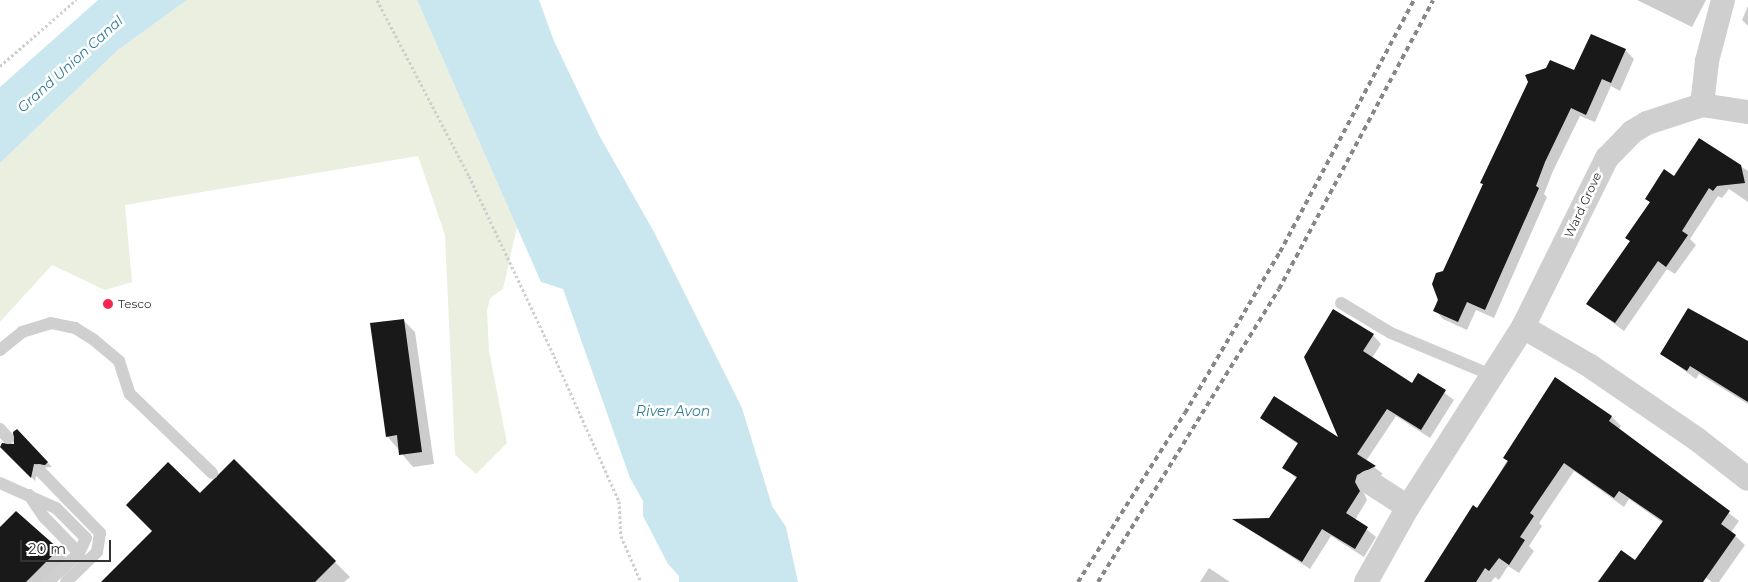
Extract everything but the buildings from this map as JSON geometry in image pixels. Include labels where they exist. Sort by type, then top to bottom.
[{"type":"street","points":[[1702,105],[1707,61],[1723,0]]},
{"type":"street","name":"Ward Grove","points":[[1366,582],[1408,507],[1494,376],[1523,327],[1607,158],[1632,132],[1646,122],[1702,105],[1748,112]]},
{"type":"street","points":[[1523,327],[1590,366],[1698,440],[1748,479]]},
{"type":"street","points":[[1369,482],[1408,507]]},
{"type":"lane","points":[[1341,303],[1391,333],[1494,376]]},
{"type":"lane","points":[[0,350],[22,332],[51,324],[75,328],[94,340],[119,361],[130,394],[212,472]]},
{"type":"lane","points":[[39,470],[100,534],[97,552],[66,582]]},
{"type":"lane","points":[[0,483],[56,508],[86,538],[79,554],[48,582]]},
{"type":"path","points":[[0,66],[76,0]]},
{"type":"path","points":[[377,0],[469,176],[620,501],[618,523],[621,536],[641,582]]},
{"type":"green space","points":[[187,0],[417,0],[517,227],[503,289],[490,298],[487,311],[489,351],[507,443],[476,474],[455,455],[445,235],[418,156],[125,205],[132,282],[105,290],[52,265],[0,322],[0,163],[118,50]]},
{"type":"water","name":"Grand Union Canal","points":[[98,0],[187,0],[118,50],[0,163],[0,87]]},
{"type":"water","name":"River Avon","points":[[417,0],[539,0],[554,41],[599,135],[654,232],[742,408],[772,506],[786,527],[798,582],[679,582],[679,576],[668,564],[643,516],[643,501],[630,478],[563,289],[541,282]]},
{"type":"railway","points":[[1078,582],[1185,413],[1280,252],[1414,0]]},
{"type":"railway","points":[[1098,582],[1279,289],[1433,0]]},
{"type":"place","name":"Tesco","points":[[108,304]]}]
